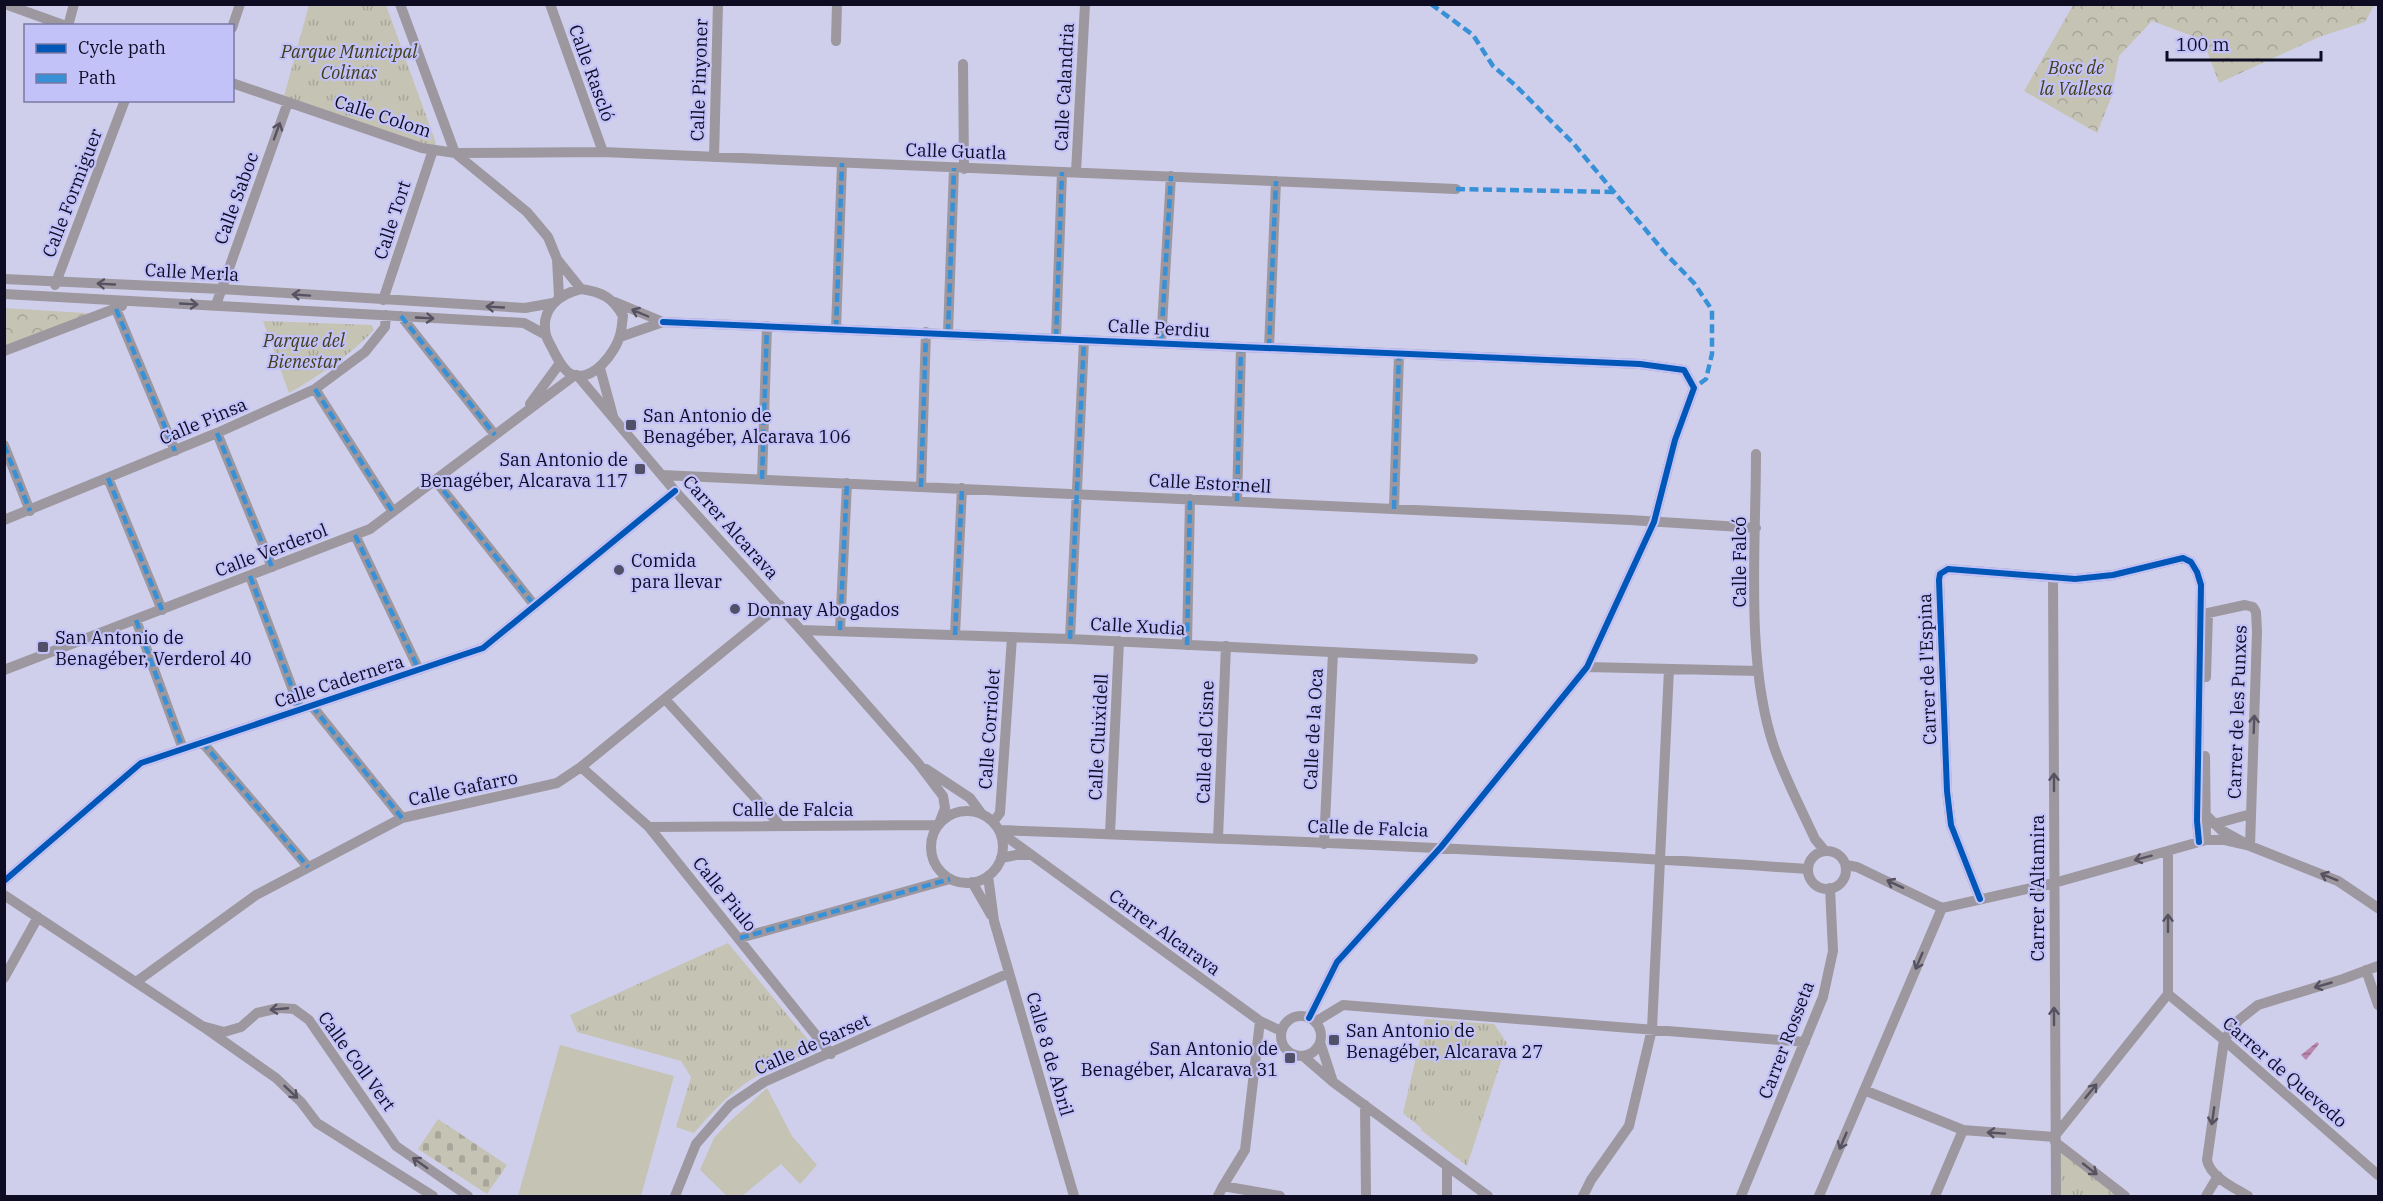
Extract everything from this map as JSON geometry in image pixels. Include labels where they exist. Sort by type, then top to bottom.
[{"type":"street","points":[[5,4],[61,24]]},
{"type":"street","points":[[68,24],[74,4]]},
{"type":"street","points":[[233,24],[240,4]]},
{"type":"street","points":[[400,4],[455,153],[526,212],[548,237],[557,260],[581,289]]},
{"type":"street","name":"Calle Rascló","points":[[550,4],[603,152]]},
{"type":"street","name":"Calle Pinyoner","points":[[714,157],[718,4]]},
{"type":"street","points":[[836,41],[837,4]]},
{"type":"street","name":"Calle Calandria","points":[[1076,172],[1085,4]]},
{"type":"street","points":[[948,333],[959,169],[963,64]]},
{"type":"street","name":"Calle Colom","points":[[234,84],[432,150],[455,153]]},
{"type":"street","name":"Calle Formiguer","points":[[51,297],[124,102]]},
{"type":"street","name":"Calle Saboc","points":[[216,305],[288,102]]},
{"type":"street","name":"Calle Tort","points":[[385,300],[432,150]]},
{"type":"street","name":"Calle Guatla","points":[[455,153],[603,152],[1456,189]]},
{"type":"street","points":[[836,328],[842,163]]},
{"type":"street","points":[[1056,338],[1062,172]]},
{"type":"street","points":[[1161,343],[1171,176]]},
{"type":"street","points":[[1269,348],[1276,181]]},
{"type":"street","points":[[556,300],[557,260]]},
{"type":"street","name":"Calle Merla","points":[[4,279],[221,289],[525,308],[556,300]]},
{"type":"street","points":[[581,289],[596,291],[615,302],[623,316],[620,337],[600,368],[588,375],[570,374],[560,363],[546,335],[547,312],[556,300],[568,292],[581,289]]},
{"type":"street","name":"Calle Merla","points":[[4,294],[524,323],[546,335]]},
{"type":"street","points":[[385,300],[389,316],[495,435]]},
{"type":"street","points":[[385,300],[389,316]]},
{"type":"street","points":[[4,351],[136,301]]},
{"type":"street","name":"Calle Perdiu","points":[[615,302],[663,322],[1241,346],[1654,366],[1684,370],[1694,387],[1675,440],[1654,522]]},
{"type":"street","points":[[116,309],[175,451]]},
{"type":"street","name":"Calle Pinsa","points":[[4,520],[175,451],[315,389],[365,352],[385,327],[389,316]]},
{"type":"street","name":"Calle Perdiu","points":[[620,337],[663,322]]},
{"type":"street","points":[[762,479],[767,326]]},
{"type":"street","points":[[921,487],[926,333]]},
{"type":"street","points":[[1070,639],[1084,340]]},
{"type":"street","points":[[1237,501],[1241,346]]},
{"type":"street","points":[[1394,508],[1399,354]]},
{"type":"street","name":"Calle Verderol","points":[[524,413],[560,363]]},
{"type":"street","name":"Carrer Alcarava","points":[[600,368],[615,422]]},
{"type":"street","name":"Calle Verderol","points":[[4,670],[370,529],[576,375]]},
{"type":"street","name":"Carrer Alcarava","points":[[576,375],[675,491],[780,605],[918,763],[943,796],[945,808],[939,823]]},
{"type":"street","points":[[315,389],[393,512]]},
{"type":"street","points":[[217,433],[272,567]]},
{"type":"street","points":[[4,445],[30,511]]},
{"type":"street","name":"Calle Falcó","points":[[1756,454],[1755,621],[1758,670]]},
{"type":"street","name":"Calle Estornell","points":[[662,475],[1394,508],[1756,528]]},
{"type":"street","points":[[108,478],[162,610]]},
{"type":"street","points":[[435,480],[535,606]]},
{"type":"street","points":[[840,630],[847,483]]},
{"type":"street","points":[[955,635],[962,488]]},
{"type":"street","name":"Calle Cadernera","points":[[4,881],[141,763],[483,648],[675,491]]},
{"type":"street","points":[[1187,645],[1190,499]]},
{"type":"street","points":[[1312,1020],[1337,962],[1441,847],[1587,667],[1654,522]]},
{"type":"street","points":[[355,535],[419,670]]},
{"type":"street","name":"Carrer de l'Espina","points":[[1980,899],[1951,825],[1947,791],[1939,580],[1940,574],[1948,569],[1959,568],[2053,578],[2113,575],[2183,558],[2191,562],[2198,572],[2201,585],[2197,821],[2202,841]]},
{"type":"street","points":[[250,576],[300,709]]},
{"type":"street","name":"Carrer d'Altamira","points":[[2053,578],[2056,1197]]},
{"type":"street","name":"Calle Gafarro","points":[[136,982],[256,895],[402,818],[557,783],[581,767],[780,605]]},
{"type":"street","name":"Carrer de les Punxes","points":[[2202,841],[2205,814],[2208,614],[2245,606],[2253,607],[2256,612],[2257,632],[2250,846],[2221,830],[2205,814]]},
{"type":"street","points":[[136,620],[183,749]]},
{"type":"street","name":"Calle Xudia","points":[[801,630],[1119,641],[1473,659]]},
{"type":"street","name":"Calle Corriolet","points":[[997,828],[1000,813],[1012,637]]},
{"type":"street","name":"Calle Cluixidell","points":[[1110,834],[1119,641]]},
{"type":"street","name":"Calle del Cisne","points":[[1218,838],[1226,646]]},
{"type":"street","name":"Calle de la Oca","points":[[1324,844],[1333,652]]},
{"type":"street","points":[[1587,667],[1758,670],[1774,746],[1815,839],[1825,851]]},
{"type":"street","points":[[1583,1197],[1591,1180],[1629,1126],[1652,1029],[1669,669]]},
{"type":"street","points":[[665,699],[779,824]]},
{"type":"street","points":[[312,705],[402,818]]},
{"type":"street","points":[[202,742],[309,867]]},
{"type":"street","name":"Carrer Alcarava","points":[[918,763],[970,798],[981,813]]},
{"type":"street","name":"Calle Piulo","points":[[581,767],[649,827],[831,1054]]},
{"type":"street","points":[[740,938],[950,879],[972,882],[988,876],[1001,858],[1003,849],[997,828],[981,813],[960,811],[939,823],[931,839],[930,851],[934,862],[950,879]]},
{"type":"street","name":"Carrer de les Punxes","points":[[2214,824],[2251,814]]},
{"type":"street","name":"Calle de Falcia","points":[[649,827],[939,823]]},
{"type":"street","name":"Carrer Alcarava","points":[[997,828],[1260,1022],[1281,1031]]},
{"type":"street","name":"Calle de Falcia","points":[[997,828],[1324,844],[1441,847],[1808,869]]},
{"type":"street","points":[[1846,865],[1843,879],[1830,888],[1815,884],[1808,869],[1815,855],[1825,851],[1837,854],[1846,865],[1857,867],[1942,908],[2054,883],[2202,841],[2224,840],[2250,846],[2338,881],[2379,908]]},
{"type":"street","points":[[2055,1140],[2168,994],[2168,852]]},
{"type":"street","points":[[1001,858],[1031,855]]},
{"type":"street","name":"Calle 8 de Abril","points":[[988,876],[994,921],[1074,1197]]},
{"type":"street","name":"Calle 8 de Abril","points":[[972,882],[994,921]]},
{"type":"street","name":"Carrer Rosseta","points":[[1741,1197],[1823,997],[1833,951],[1830,888]]},
{"type":"street","name":"Calle Coll Vert","points":[[4,895],[202,1026],[276,1078],[302,1102],[317,1123],[433,1197]]},
{"type":"street","points":[[1820,1197],[1942,908]]},
{"type":"street","points":[[4,978],[38,917]]},
{"type":"street","points":[[2248,1197],[2208,1167],[2207,1160],[2224,1040],[2239,1020],[2258,1005],[2343,980],[2379,966]]},
{"type":"street","points":[[2366,970],[2379,1005]]},
{"type":"street","name":"Calle de Sarset","points":[[675,1197],[696,1144],[730,1105],[764,1082],[1009,974]]},
{"type":"street","name":"Carrer de Quevedo","points":[[2168,994],[2379,1175]]},
{"type":"street","points":[[1488,1197],[1333,1082],[1304,1056],[1288,1052],[1282,1042],[1281,1031],[1287,1022],[1293,1018],[1312,1020],[1343,1005],[1805,1042]]},
{"type":"street","name":"Calle Coll Vert","points":[[202,1026],[224,1032],[241,1027],[257,1013],[279,1008],[294,1009],[309,1020],[396,1146],[468,1197]]},
{"type":"street","points":[[1312,1020],[1321,1033],[1320,1042],[1333,1082]]},
{"type":"street","points":[[1260,1022],[1245,1150],[1221,1191],[1280,1197]]},
{"type":"street","points":[[1304,1056],[1315,1050],[1320,1042]]},
{"type":"street","points":[[1864,1090],[1963,1130],[2055,1140],[2125,1197]]},
{"type":"street","points":[[1365,1105],[1366,1197]]},
{"type":"street","points":[[1935,1197],[1963,1130]]},
{"type":"street","points":[[1447,1166],[1447,1197]]},
{"type":"street","points":[[2206,1197],[2218,1176]]},
{"type":"green space","points":[[309,4],[349,5],[343,25],[307,14]]},
{"type":"green space","name":"Parque Municipal Colinas","points":[[309,5],[386,5],[435,145],[424,144],[284,96]]},
{"type":"green space","name":"Bosc de la Vallesa","points":[[2073,5],[2374,5],[2365,22],[2319,37],[2219,83],[2203,40],[2152,21],[2119,56],[2111,98],[2097,133],[2024,91]]},
{"type":"green space","points":[[5,308],[100,314],[5,348]]},
{"type":"green space","name":"Parque del Bienestar","points":[[263,321],[372,325],[374,330],[334,364],[289,393]]},
{"type":"green space","points":[[285,334],[298,368],[287,372],[274,338]]},
{"type":"green space","points":[[728,943],[809,1041],[810,1048],[799,1057],[750,1080],[720,1104],[694,1133],[676,1127],[691,1077],[681,1061],[577,1032],[570,1015]]},
{"type":"green space","points":[[1425,1019],[1494,1024],[1507,1043],[1467,1166],[1403,1113]]},
{"type":"green space","points":[[560,1045],[674,1076],[641,1196],[518,1196]]},
{"type":"green space","points":[[767,1088],[792,1136],[817,1165],[800,1184],[781,1164],[742,1196],[727,1196],[700,1170],[714,1138]]},
{"type":"green space","points":[[1437,1097],[1473,1116],[1470,1138],[1458,1159],[1421,1130]]},
{"type":"green space","points":[[438,1119],[507,1165],[487,1194],[418,1149]]},
{"type":"green space","points":[[2055,1142],[2125,1196],[2056,1196]]},
{"type":"shaded area","points":[[2317,1042],[2319,1044],[2306,1060],[2301,1055]]},
{"type":"marked path","points":[[1431,4],[1473,35],[1493,66],[1573,143],[1666,254],[1694,283],[1712,310],[1712,354],[1706,379],[1694,388]]},
{"type":"marked path","points":[[836,329],[842,163]]},
{"type":"marked path","points":[[948,333],[954,168]]},
{"type":"marked path","points":[[1056,338],[1062,172]]},
{"type":"marked path","points":[[1161,343],[1171,176]]},
{"type":"marked path","points":[[1269,348],[1276,181]]},
{"type":"marked path","points":[[1456,189],[1613,192]]},
{"type":"marked path","points":[[116,309],[175,451]]},
{"type":"marked path","points":[[401,316],[495,435]]},
{"type":"marked path","points":[[762,479],[767,326]]},
{"type":"marked path","points":[[921,487],[926,332]]},
{"type":"marked path","points":[[1070,639],[1084,340]]},
{"type":"marked path","points":[[1237,501],[1241,347]]},
{"type":"marked path","points":[[1394,509],[1399,354]]},
{"type":"marked path","points":[[315,389],[393,512]]},
{"type":"marked path","points":[[217,433],[272,567]]},
{"type":"marked path","points":[[4,445],[30,511]]},
{"type":"marked path","points":[[108,478],[162,610]]},
{"type":"marked path","points":[[435,480],[535,606]]},
{"type":"marked path","points":[[840,630],[847,483]]},
{"type":"marked path","points":[[955,635],[962,488]]},
{"type":"marked path","points":[[1187,645],[1190,499]]},
{"type":"marked path","points":[[355,535],[419,670]]},
{"type":"marked path","points":[[250,576],[300,709]]},
{"type":"marked path","points":[[136,620],[183,749]]},
{"type":"marked path","points":[[312,706],[402,818]]},
{"type":"marked path","points":[[202,742],[308,867]]},
{"type":"marked path","points":[[740,938],[950,879]]},
{"type":"cycle path","points":[[663,322],[1640,364],[1684,370],[1694,388],[1675,440],[1654,522],[1587,667],[1441,847],[1337,962],[1309,1018]]},
{"type":"cycle path","points":[[4,881],[141,763],[483,648],[675,491]]},
{"type":"cycle path","points":[[1980,899],[1951,825],[1947,791],[1939,580],[1940,574],[1948,569],[2075,579],[2113,575],[2183,558],[2191,562],[2201,585],[2197,821],[2199,842]]},
{"type":"place","name":"San Antonio de Benagéber, Alcarava 106","points":[[631,425]]},
{"type":"place","name":"San Antonio de Benagéber, Alcarava 117","points":[[640,469]]},
{"type":"place","name":"Comida para llevar","points":[[619,570]]},
{"type":"place","name":"Donnay Abogados","points":[[735,609]]},
{"type":"place","name":"San Antonio de Benagéber, Verderol 40","points":[[43,647]]},
{"type":"place","name":"San Antonio de Benagéber, Alcarava 27","points":[[1334,1040]]},
{"type":"place","name":"San Antonio de Benagéber, Alcarava 31","points":[[1290,1058]]}]
